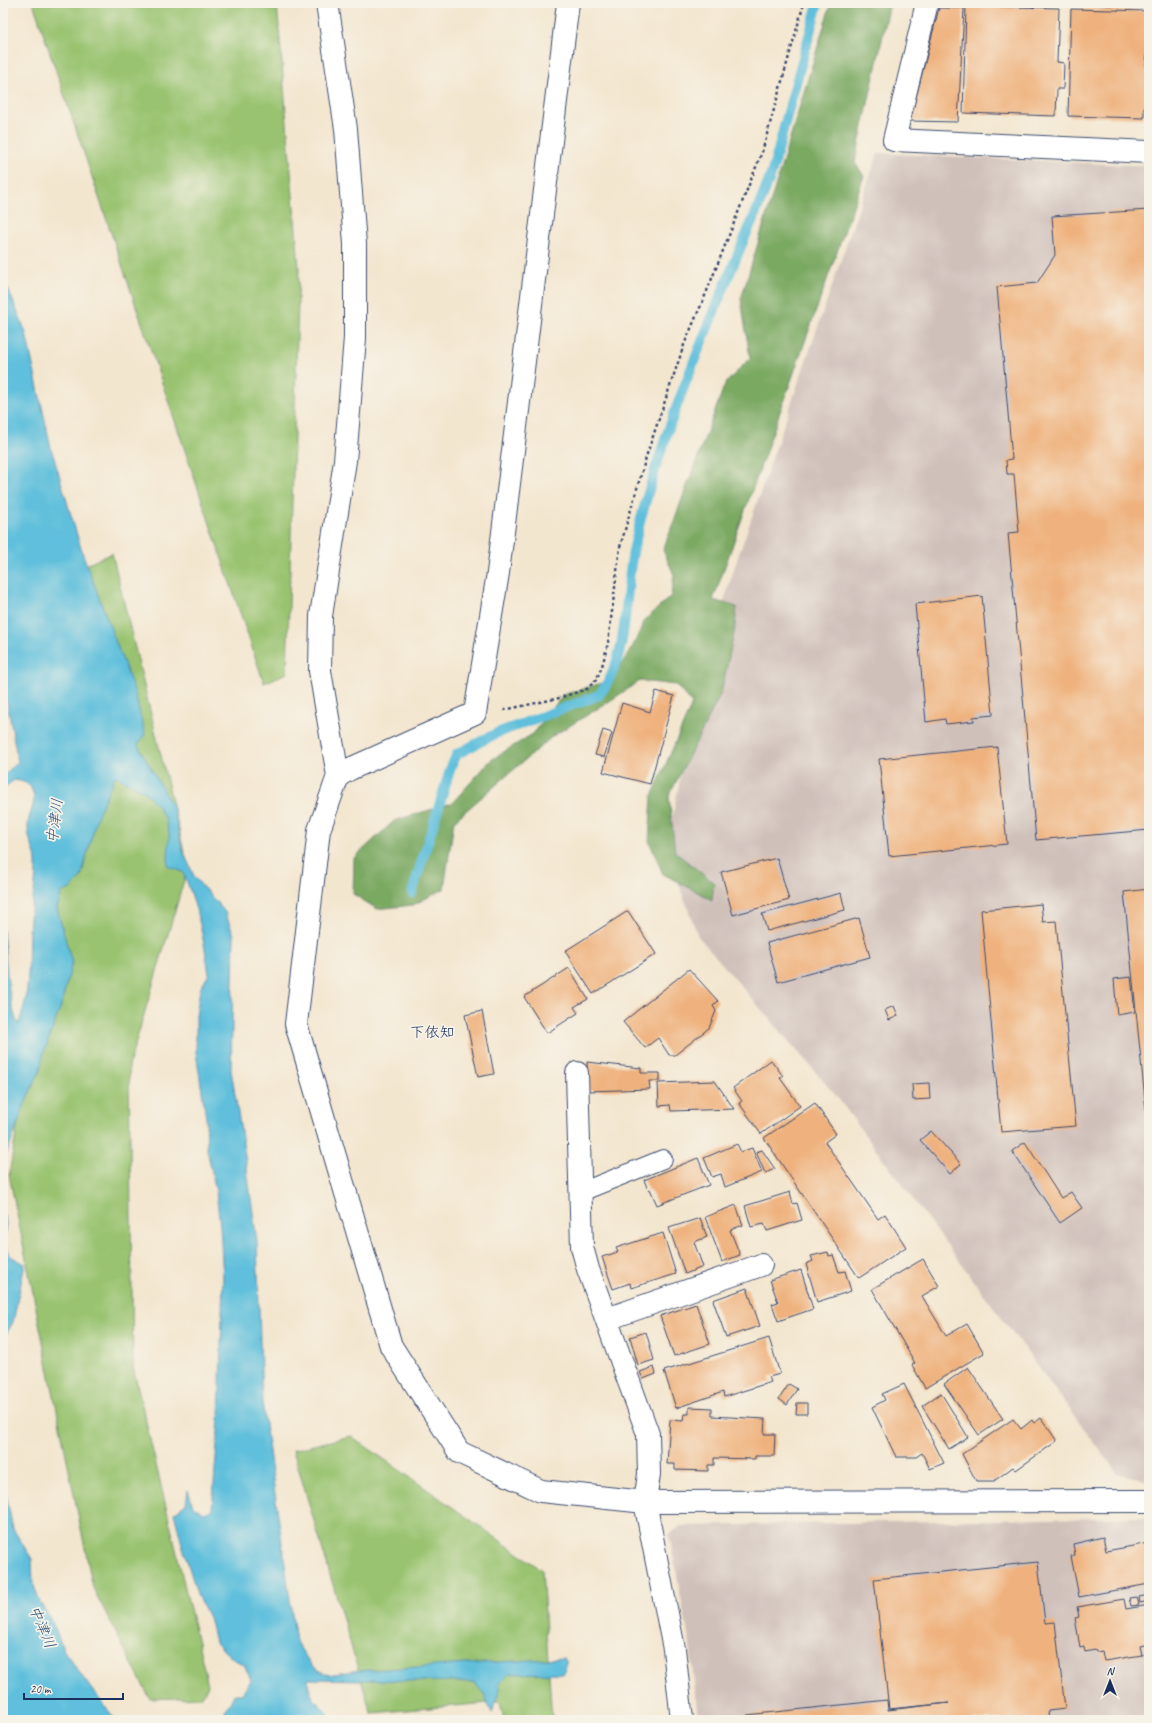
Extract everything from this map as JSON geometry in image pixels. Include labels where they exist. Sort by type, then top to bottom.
[{"type":"street","points":[[327,3],[346,129],[355,244],[355,338],[345,461],[321,616],[320,672],[338,776],[319,830],[296,1024],[391,1346],[459,1452],[541,1491],[644,1502],[1149,1501]]},
{"type":"street","points":[[338,776],[350,769],[475,713],[498,573],[568,3]]},
{"type":"street","points":[[927,3],[894,140],[1149,152]]},
{"type":"street","points":[[577,1073],[582,1247],[588,1269],[648,1434],[650,1474],[644,1502],[674,1648],[682,1720]]},
{"type":"street","points":[[607,1319],[761,1265]]},
{"type":"lane","points":[[581,1192],[663,1159]]},
{"type":"path","points":[[475,713],[511,709],[559,698],[586,689],[597,679],[608,643],[620,547],[647,454],[684,345],[762,152],[804,3]]},
{"type":"shaded area","points":[[878,153],[1149,166],[1149,1481],[1117,1473],[837,1097],[698,936],[666,849],[702,670],[737,560]]},
{"type":"shaded area","points":[[1149,1517],[1149,1720],[698,1720],[690,1644],[669,1535],[681,1526]]},
{"type":"green space","points":[[33,3],[277,3],[299,268],[287,673],[264,683]]},
{"type":"green space","points":[[831,3],[890,3],[855,163],[864,176],[713,600],[737,607],[734,634],[721,693],[669,796],[675,852],[714,883],[712,900],[663,874],[649,841],[652,796],[692,704],[676,685],[640,681],[553,736],[454,821],[444,889],[413,905],[377,909],[353,894],[354,858],[394,821],[452,803],[491,760],[534,733],[563,695],[611,680],[633,646],[645,620],[671,596],[674,575],[663,550],[725,384],[750,358],[741,299]]},
{"type":"green space","points":[[112,553],[188,867],[129,1065],[133,1367],[208,1685],[202,1697],[150,1699],[93,1588],[9,1175],[77,771],[69,573]]},
{"type":"green space","points":[[351,1436],[542,1570],[552,1720],[504,1720],[500,1702],[371,1713],[293,1450]]},
{"type":"water","name":"中津川","points":[[3,276],[26,333],[51,448],[82,552],[134,690],[145,734],[138,745],[174,809],[182,849],[195,878],[225,912],[234,935],[231,1070],[257,1242],[262,1402],[296,1642],[312,1666],[328,1675],[354,1671],[564,1658],[567,1663],[564,1673],[508,1674],[499,1684],[499,1695],[492,1713],[484,1694],[474,1682],[308,1679],[308,1686],[313,1697],[335,1720],[226,1720],[224,1710],[230,1703],[234,1694],[242,1694],[251,1680],[244,1664],[234,1660],[215,1642],[209,1617],[198,1597],[174,1513],[186,1504],[188,1490],[193,1506],[204,1513],[212,1510],[219,1419],[223,1279],[220,1225],[216,1191],[207,1149],[206,1118],[196,1052],[196,1016],[200,989],[209,974],[199,922],[188,884],[183,872],[168,866],[169,833],[165,819],[157,805],[144,791],[115,776],[97,817],[81,877],[71,889],[62,892],[57,908],[72,963],[60,1009],[44,1052],[40,1071],[28,1096],[4,1160],[3,1173],[3,931],[9,991],[18,1025],[26,998],[29,933],[36,861],[28,828],[34,800],[31,787],[22,781],[14,780],[5,787],[3,797],[3,776],[18,762],[3,681]]},
{"type":"water","points":[[3,1213],[6,1223],[4,1243],[10,1256],[25,1264],[13,1322],[3,1340]]},
{"type":"water","name":"中津川","points":[[3,1479],[13,1529],[32,1559],[33,1583],[40,1603],[52,1621],[64,1651],[116,1720],[3,1720]]},
{"type":"building","points":[[1137,3],[1137,6],[1063,4]]},
{"type":"building","points":[[966,6],[1059,8],[1057,62],[1064,63],[1063,89],[1057,89],[1056,116],[963,113]]},
{"type":"building","points":[[939,8],[964,8],[958,122],[910,121]]},
{"type":"building","points":[[1071,9],[1148,11],[1146,66],[1149,66],[1149,108],[1144,108],[1144,118],[1068,116]]},
{"type":"building","points":[[1149,210],[1149,830],[1036,840],[1008,533],[1019,532],[1014,474],[1007,474],[1006,460],[1012,459],[997,287],[1037,283],[1055,255],[1052,216]]},
{"type":"building","points":[[982,596],[993,715],[973,717],[974,721],[946,724],[945,719],[926,722],[915,604]]},
{"type":"building","points":[[656,691],[674,696],[650,784],[603,772],[622,703],[650,712]]},
{"type":"building","points":[[603,730],[612,733],[604,757],[595,755]]},
{"type":"building","points":[[997,747],[1007,844],[889,856],[879,759]]},
{"type":"building","points":[[777,858],[789,900],[733,915],[721,872]]},
{"type":"building","points":[[1149,889],[1149,1130],[1148,1130],[1124,892]]},
{"type":"building","points":[[841,893],[845,910],[767,931],[762,914]]},
{"type":"building","points":[[1041,904],[1043,922],[1056,921],[1076,1126],[1001,1132],[981,910]]},
{"type":"building","points":[[628,911],[656,954],[593,994],[565,951]]},
{"type":"building","points":[[859,918],[870,957],[778,982],[767,943]]},
{"type":"building","points":[[569,968],[588,999],[574,1007],[578,1013],[547,1033],[524,997]]},
{"type":"building","points":[[689,969],[718,1001],[713,1006],[716,1011],[709,1028],[675,1055],[669,1055],[658,1038],[645,1048],[623,1022]]},
{"type":"building","points":[[1131,977],[1135,1012],[1117,1015],[1114,979]]},
{"type":"building","points":[[894,1006],[898,1016],[889,1020],[885,1010]]},
{"type":"building","points":[[482,1011],[494,1074],[478,1077],[465,1015]]},
{"type":"building","points":[[771,1060],[783,1076],[780,1078],[800,1106],[761,1134],[739,1103],[742,1101],[733,1088]]},
{"type":"building","points":[[587,1062],[641,1068],[641,1073],[660,1073],[660,1081],[649,1081],[650,1089],[588,1091]]},
{"type":"building","points":[[715,1081],[734,1109],[671,1111],[670,1105],[659,1106],[658,1083]]},
{"type":"building","points":[[929,1083],[930,1099],[913,1100],[912,1084]]},
{"type":"building","points":[[815,1103],[836,1134],[825,1142],[878,1219],[885,1214],[906,1247],[859,1278],[764,1138]]},
{"type":"building","points":[[931,1131],[961,1164],[950,1174],[920,1140]]},
{"type":"building","points":[[1025,1142],[1061,1198],[1071,1192],[1082,1208],[1060,1223],[1012,1151]]},
{"type":"building","points":[[737,1144],[741,1152],[752,1148],[762,1172],[725,1187],[721,1174],[712,1177],[704,1158]]},
{"type":"building","points":[[762,1150],[775,1169],[765,1173],[756,1152]]},
{"type":"building","points":[[698,1158],[709,1185],[657,1205],[644,1180]]},
{"type":"building","points":[[790,1192],[793,1204],[797,1203],[802,1220],[767,1231],[764,1224],[751,1227],[745,1206]]},
{"type":"building","points":[[736,1205],[743,1225],[730,1230],[740,1255],[722,1262],[705,1217]]},
{"type":"building","points":[[700,1218],[707,1237],[694,1242],[703,1267],[685,1274],[669,1228]]},
{"type":"building","points":[[663,1233],[676,1274],[631,1288],[630,1283],[613,1289],[602,1257],[618,1252],[616,1248]]},
{"type":"building","points":[[828,1252],[829,1256],[833,1255],[839,1272],[845,1271],[851,1291],[817,1302],[806,1264],[813,1261],[811,1256]]},
{"type":"building","points":[[923,1259],[939,1286],[922,1296],[946,1336],[967,1324],[984,1353],[925,1388],[912,1365],[915,1363],[872,1289]]},
{"type":"building","points":[[801,1270],[813,1309],[778,1321],[772,1304],[778,1302],[770,1280]]},
{"type":"building","points":[[747,1288],[760,1326],[726,1337],[713,1300]]},
{"type":"building","points":[[696,1304],[710,1344],[674,1356],[660,1316]]},
{"type":"building","points":[[646,1332],[654,1360],[638,1365],[630,1337]]},
{"type":"building","points":[[769,1338],[780,1374],[769,1377],[771,1382],[724,1397],[723,1392],[676,1408],[664,1371]]},
{"type":"building","points":[[654,1367],[656,1374],[643,1379],[640,1372]]},
{"type":"building","points":[[968,1367],[1003,1419],[979,1435],[944,1384]]},
{"type":"building","points":[[789,1384],[797,1389],[787,1405],[779,1399]]},
{"type":"building","points":[[904,1384],[944,1463],[930,1469],[922,1453],[916,1457],[896,1457],[872,1407],[885,1400],[882,1394]]},
{"type":"building","points":[[941,1393],[968,1437],[949,1449],[922,1406]]},
{"type":"building","points":[[797,1403],[807,1403],[807,1414],[796,1414]]},
{"type":"building","points":[[689,1407],[712,1408],[712,1416],[765,1419],[764,1434],[775,1434],[774,1456],[755,1456],[755,1459],[714,1458],[714,1465],[708,1465],[708,1471],[675,1470],[675,1464],[667,1464],[670,1420],[683,1421],[684,1414],[689,1414]]},
{"type":"building","points":[[1041,1418],[1057,1441],[1016,1470],[1013,1467],[994,1481],[976,1481],[962,1454],[1013,1419],[1021,1429],[1032,1420],[1034,1423]]},
{"type":"building","points":[[1103,1537],[1106,1551],[1149,1543],[1149,1584],[1079,1597],[1071,1556],[1075,1555],[1073,1544]]},
{"type":"building","points":[[1038,1562],[1045,1623],[1055,1622],[1065,1709],[1048,1711],[1049,1720],[748,1720],[747,1715],[887,1700],[888,1710],[949,1703],[889,1709],[874,1579]]},
{"type":"building","points":[[1149,1595],[1149,1601],[1140,1603],[1139,1597]]},
{"type":"building","points":[[1137,1597],[1139,1605],[1131,1606],[1129,1598]]},
{"type":"building","points":[[1124,1599],[1126,1609],[1149,1605],[1149,1644],[1140,1646],[1142,1655],[1104,1661],[1102,1651],[1096,1652],[1095,1650],[1085,1652],[1084,1646],[1080,1647],[1075,1618],[1079,1617],[1077,1607]]},
{"type":"waterway","points":[[412,893],[451,767],[457,754],[497,733],[599,695],[609,679],[621,644],[634,547],[654,472],[666,435],[694,362],[772,172],[818,3]]},
{"type":"district","name":"下依知","points":[[432,1032]]}]
